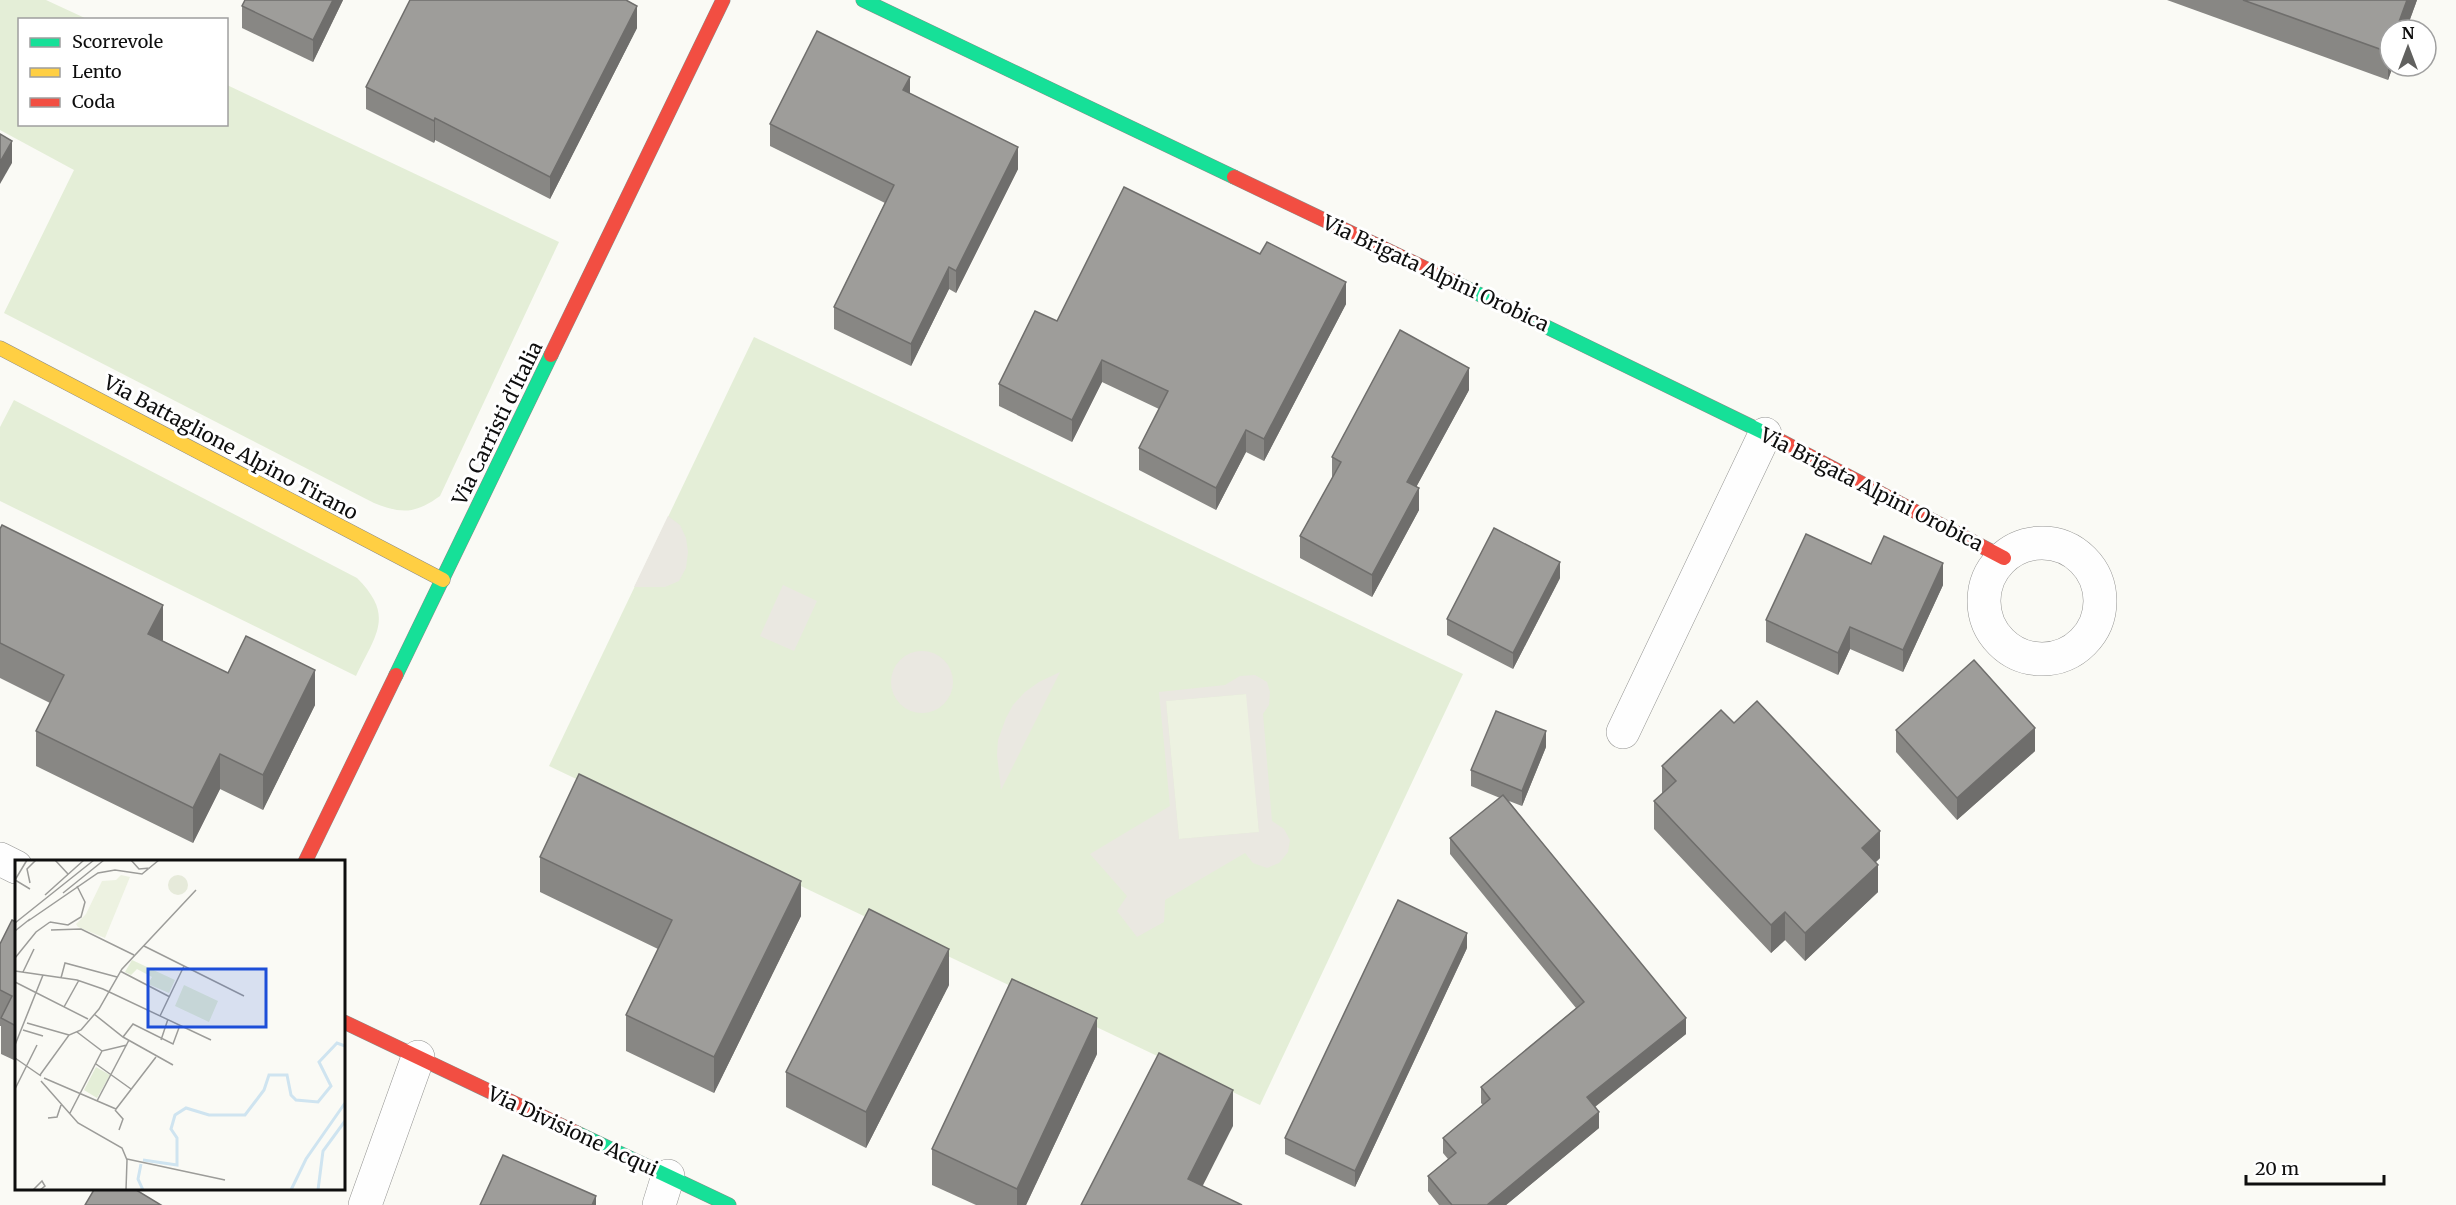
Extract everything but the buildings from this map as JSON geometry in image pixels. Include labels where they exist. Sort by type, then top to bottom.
[{"type":"street","name":"Via Carristi d'Italia","points":[[306,860],[723,0]]},
{"type":"street","name":"Via Brigata Alpini Orobica","points":[[863,0],[1568,336],[1765,434],[2004,558]]},
{"type":"street","name":"Via Battaglione Alpino Tirano","points":[[0,348],[444,580]]},
{"type":"street","points":[[1623,732],[1765,434]]},
{"type":"street","points":[[0,859],[15,866]]},
{"type":"street","name":"Via Divisione Acqui","points":[[345,1022],[418,1057],[664,1191],[729,1205]]},
{"type":"street","points":[[365,1205],[418,1057]]},
{"type":"green space","points":[[0,0],[46,0],[85,18],[18,18],[18,126],[228,126],[228,85],[559,242],[440,496],[423,506],[408,510],[393,509],[374,503],[4,313],[74,170],[0,130]]},
{"type":"green space","points":[[754,337],[1463,674],[1260,1105],[549,766]]},
{"type":"green space","points":[[14,400],[357,578],[369,591],[376,603],[379,615],[375,637],[356,676],[0,501],[0,427]]},
{"type":"green space","points":[[1247,694],[1259,832],[1179,839],[1166,701]]},
{"type":"shaded area","points":[[668,516],[680,525],[686,538],[688,552],[686,568],[679,581],[665,587],[634,587]]},
{"type":"shaded area","points":[[783,585],[817,601],[794,651],[760,636]]},
{"type":"shaded area","points":[[922,651],[939,656],[944,660],[948,665],[953,682],[948,699],[944,704],[939,708],[922,713],[905,708],[900,704],[896,699],[891,682],[896,665],[900,660],[905,656]]},
{"type":"shaded area","points":[[1060,672],[1001,790],[997,755],[998,740],[1006,718],[1013,705],[1025,692]]},
{"type":"shaded area","points":[[1255,675],[1267,682],[1270,692],[1269,705],[1263,714],[1272,821],[1284,829],[1290,840],[1288,852],[1279,863],[1267,868],[1253,863],[1245,853],[1165,900],[1164,922],[1137,937],[1117,911],[1127,896],[1090,854],[1170,806],[1159,692],[1225,685],[1240,676]],"holes":[[[1246,694],[1259,832],[1179,839],[1166,701]]]},
{"type":"traffic: fast","points":[[863,0],[1234,177]]},
{"type":"traffic: fast","points":[[1454,282],[1777,439]]},
{"type":"traffic: fast","points":[[396,675],[551,355]]},
{"type":"traffic: fast","points":[[577,1133],[729,1205]]},
{"type":"traffic: slow","points":[[0,348],[443,580]]},
{"type":"traffic: jam","points":[[551,355],[723,0]]},
{"type":"traffic: jam","points":[[1234,177],[1454,282]]},
{"type":"traffic: jam","points":[[1777,439],[2004,558]]},
{"type":"traffic: jam","points":[[306,860],[396,675]]},
{"type":"traffic: jam","points":[[345,1022],[577,1133]]}]
